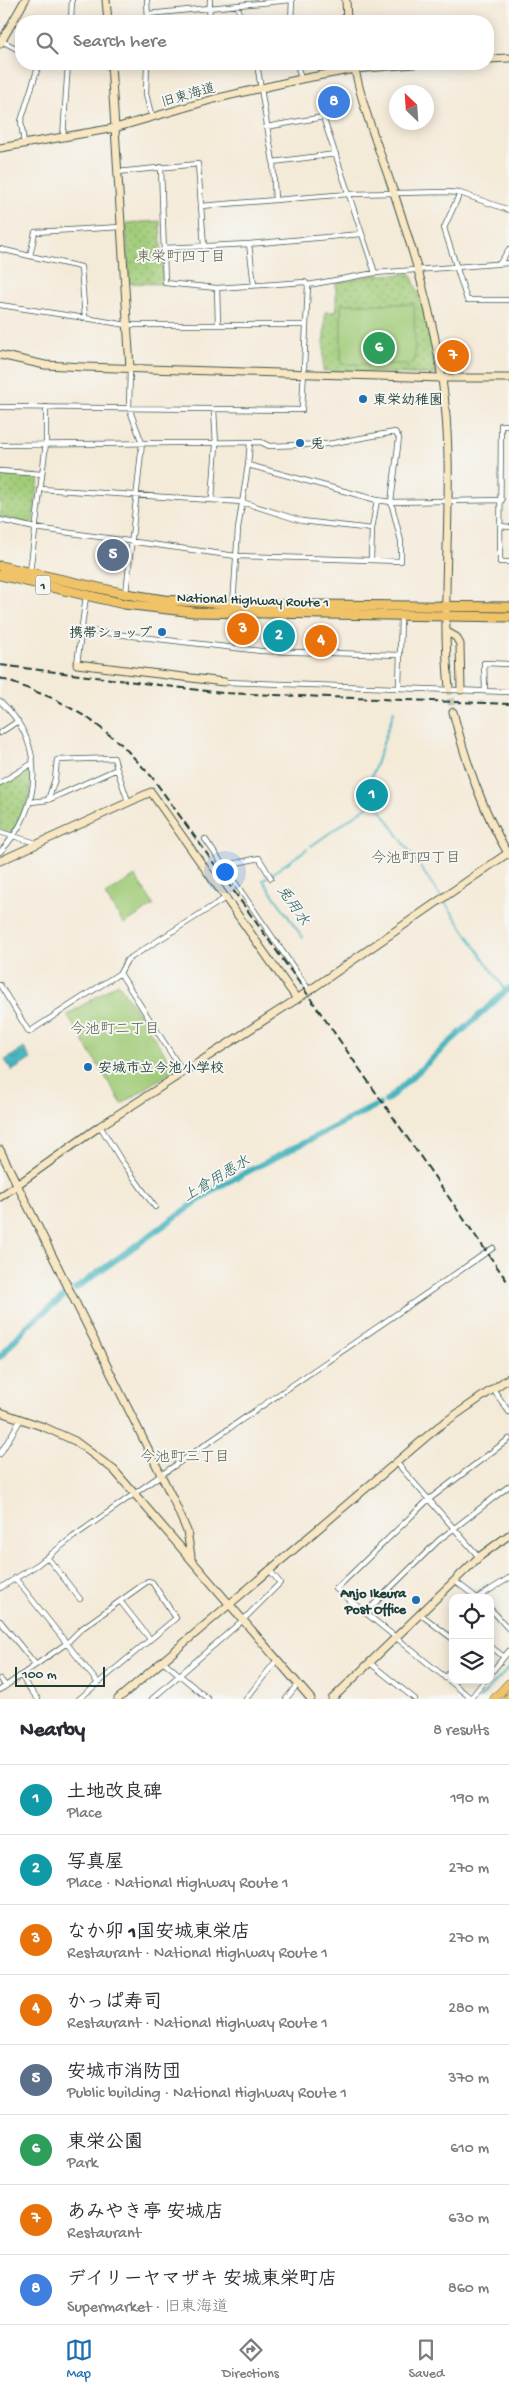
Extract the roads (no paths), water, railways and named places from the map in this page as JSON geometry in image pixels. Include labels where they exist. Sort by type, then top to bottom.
[{"type":"highway","name":"National Highway Route 1","points":[[0,566],[126,594],[164,600],[233,604],[509,606]]},
{"type":"highway","name":"National Highway Route 1","points":[[0,575],[86,596],[147,608],[232,614],[509,617]]},
{"type":"main road","points":[[494,1699],[509,1683]]},
{"type":"street","points":[[16,15],[25,0]]},
{"type":"street","points":[[71,15],[72,0]]},
{"type":"street","points":[[106,0],[107,15]]},
{"type":"street","points":[[147,0],[148,14],[292,0],[291,15]]},
{"type":"street","points":[[209,15],[210,0]]},
{"type":"street","points":[[346,0],[347,15]]},
{"type":"street","points":[[238,5],[239,15]]},
{"type":"street","points":[[15,16],[0,41],[15,48]]},
{"type":"street","points":[[494,59],[509,58]]},
{"type":"street","points":[[24,145],[21,121],[37,70]]},
{"type":"street","points":[[63,138],[68,70]]},
{"type":"street","points":[[110,70],[130,368],[129,408],[142,443],[130,542],[126,594]]},
{"type":"street","points":[[147,70],[146,94],[152,118]]},
{"type":"street","points":[[258,70],[273,162],[275,200]]},
{"type":"street","points":[[299,70],[301,79]]},
{"type":"street","name":"旧東海道","points":[[0,148],[115,128],[260,88],[341,70]]},
{"type":"street","points":[[355,70],[418,271],[442,378],[448,427],[447,632],[449,688]]},
{"type":"street","points":[[266,127],[323,117],[375,273]]},
{"type":"street","points":[[273,162],[336,154]]},
{"type":"street","points":[[117,172],[198,164],[204,247]]},
{"type":"street","points":[[162,167],[165,283],[217,288],[305,282],[308,285],[375,273],[509,263]]},
{"type":"street","points":[[460,193],[444,228],[467,300],[509,300]]},
{"type":"street","points":[[201,206],[348,194],[460,193],[509,210]]},
{"type":"street","points":[[30,256],[35,232],[38,231],[121,227]]},
{"type":"street","points":[[164,248],[249,244],[361,234]]},
{"type":"street","points":[[249,244],[254,285]]},
{"type":"street","points":[[0,249],[81,267],[85,318]]},
{"type":"street","points":[[500,264],[509,249]]},
{"type":"street","points":[[0,407],[302,410],[308,285]]},
{"type":"street","points":[[217,288],[218,324]]},
{"type":"street","points":[[0,305],[127,325],[306,325]]},
{"type":"street","points":[[0,356],[45,365],[442,378],[509,378]]},
{"type":"street","points":[[30,573],[46,443],[46,407]]},
{"type":"street","points":[[212,500],[215,442],[214,409]]},
{"type":"street","points":[[509,425],[501,425],[502,500],[500,562],[509,562]]},
{"type":"street","points":[[0,445],[261,442],[269,446],[328,444],[396,432],[399,438],[391,502],[401,541],[401,561],[236,556],[35,528],[0,520]]},
{"type":"street","points":[[232,614],[236,556],[250,442]]},
{"type":"street","points":[[502,460],[509,460]]},
{"type":"street","points":[[248,465],[377,500],[391,502],[502,500]]},
{"type":"street","points":[[0,471],[42,474]]},
{"type":"street","points":[[41,489],[242,502],[302,521],[372,529]]},
{"type":"street","points":[[370,560],[372,529],[377,500]]},
{"type":"street","points":[[501,526],[509,526]]},
{"type":"street","points":[[86,596],[76,664],[224,682],[509,692]]},
{"type":"street","points":[[400,688],[401,616]]},
{"type":"street","points":[[82,630],[261,651],[400,655]]},
{"type":"street","points":[[447,632],[456,637],[460,644],[461,690]]},
{"type":"street","points":[[485,691],[484,663],[509,664]]},
{"type":"street","points":[[0,701],[18,722],[28,742],[33,763],[34,781],[31,802],[15,837],[0,852]]},
{"type":"street","points":[[0,1197],[18,1187],[100,1126],[297,999],[508,854],[481,800],[471,775],[453,712]]},
{"type":"street","points":[[0,733],[18,722]]},
{"type":"street","points":[[48,800],[55,780],[57,760],[114,758],[128,801]]},
{"type":"street","points":[[0,783],[33,763]]},
{"type":"street","points":[[31,802],[48,800],[117,770]]},
{"type":"street","points":[[0,861],[151,792],[227,897],[297,999]]},
{"type":"street","points":[[0,832],[36,843]]},
{"type":"street","points":[[205,839],[309,990]]},
{"type":"street","points":[[223,866],[259,858],[271,878]]},
{"type":"street","points":[[0,985],[30,1032],[120,973],[127,960],[227,897]]},
{"type":"street","points":[[120,973],[182,1072]]},
{"type":"street","points":[[100,1126],[121,1160],[155,1207]]},
{"type":"street","points":[[0,1150],[161,1475],[187,1531],[190,1556]]},
{"type":"street","points":[[0,1588],[47,1558],[73,1537],[137,1494],[161,1475],[493,1248]]},
{"type":"street","points":[[118,1699],[438,1427],[509,1378]]},
{"type":"street","points":[[493,1389],[509,1409],[509,1412]]},
{"type":"street","points":[[0,1412],[75,1441],[114,1470],[137,1494],[276,1661],[311,1699]]},
{"type":"street","points":[[0,1454],[21,1419]]},
{"type":"street","points":[[482,1684],[472,1698],[336,1589],[428,1500],[509,1439]]},
{"type":"street","points":[[396,1462],[478,1557]]},
{"type":"street","points":[[365,1612],[452,1528],[509,1486]]},
{"type":"street","points":[[332,1699],[478,1557],[509,1535]]},
{"type":"street","points":[[47,1558],[80,1599]]},
{"type":"street","points":[[152,1699],[180,1676],[203,1652],[243,1620],[280,1583],[269,1569]]},
{"type":"street","points":[[15,1578],[98,1683]]},
{"type":"street","points":[[483,1594],[509,1578]]},
{"type":"street","points":[[0,1690],[67,1643],[81,1629],[148,1581],[152,1582],[176,1618],[79,1699]]},
{"type":"street","points":[[454,1581],[472,1594]]},
{"type":"street","points":[[120,1601],[150,1639]]},
{"type":"street","points":[[494,1612],[498,1615],[500,1622],[509,1629]]},
{"type":"street","points":[[420,1614],[449,1636]]},
{"type":"street","points":[[0,1621],[36,1665]]},
{"type":"street","points":[[494,1649],[504,1657]]},
{"type":"street","points":[[494,1669],[509,1651]]},
{"type":"street","points":[[163,1661],[208,1699]]},
{"type":"street","points":[[246,1699],[276,1661]]},
{"type":"street","points":[[370,1664],[415,1699]]},
{"type":"street","points":[[445,1678],[449,1673]]},
{"type":"street","points":[[22,1676],[38,1699]]},
{"type":"street","points":[[0,1679],[6,1686]]},
{"type":"street","points":[[286,1699],[297,1685]]},
{"type":"water","points":[[24,1048],[31,1059],[12,1071],[5,1060]]},
{"type":"waterway","name":"兎用水","points":[[368,788],[394,711]]},
{"type":"waterway","name":"兎用水","points":[[311,846],[371,804],[366,795]]},
{"type":"waterway","points":[[378,806],[441,897]]},
{"type":"waterway","name":"兎用水","points":[[303,938],[263,880],[307,849]]},
{"type":"waterway","points":[[444,901],[506,991]]},
{"type":"waterway","name":"上倉用悪水","points":[[386,1101],[509,988]]},
{"type":"waterway","name":"上倉用悪水","points":[[75,1289],[216,1188],[379,1104]]},
{"type":"waterway","name":"上倉用悪水","points":[[0,1357],[28,1325],[66,1295]]},
{"type":"waterway","points":[[479,1699],[509,1668]]},
{"type":"tunnel","points":[[449,688],[453,712]]},
{"type":"railway","points":[[0,665],[223,693],[509,704]]},
{"type":"railway","points":[[0,678],[55,699],[88,718],[121,744],[152,777],[306,992],[509,1284]]},
{"type":"place","name":"デイリーヤマザキ 安城東栄町店","points":[[334,102]]},
{"type":"place","name":"東栄公園","points":[[379,348]]},
{"type":"place","name":"あみやき亭 安城店","points":[[453,356]]},
{"type":"place","name":"東栄幼稚園","points":[[363,399]]},
{"type":"place","name":"兎","points":[[300,443]]},
{"type":"place","name":"安城市消防団","points":[[113,555]]},
{"type":"place","name":"なか卯 1国安城東栄店","points":[[243,629]]},
{"type":"place","name":"携帯ショップ","points":[[162,632]]},
{"type":"place","name":"写真屋","points":[[279,636]]},
{"type":"place","name":"かっぱ寿司","points":[[321,641]]},
{"type":"place","name":"土地改良碑","points":[[372,795]]},
{"type":"place","name":"安城市立今池小学校","points":[[88,1067]]},
{"type":"place","name":"Anjo Ikeura Post Office","points":[[416,1600]]},
{"type":"district","name":"東栄町四丁目","points":[[181,256]]},
{"type":"district","name":"今池町四丁目","points":[[416,857]]},
{"type":"district","name":"今池町二丁目","points":[[115,1028]]},
{"type":"district","name":"今池町三丁目","points":[[185,1456]]}]
